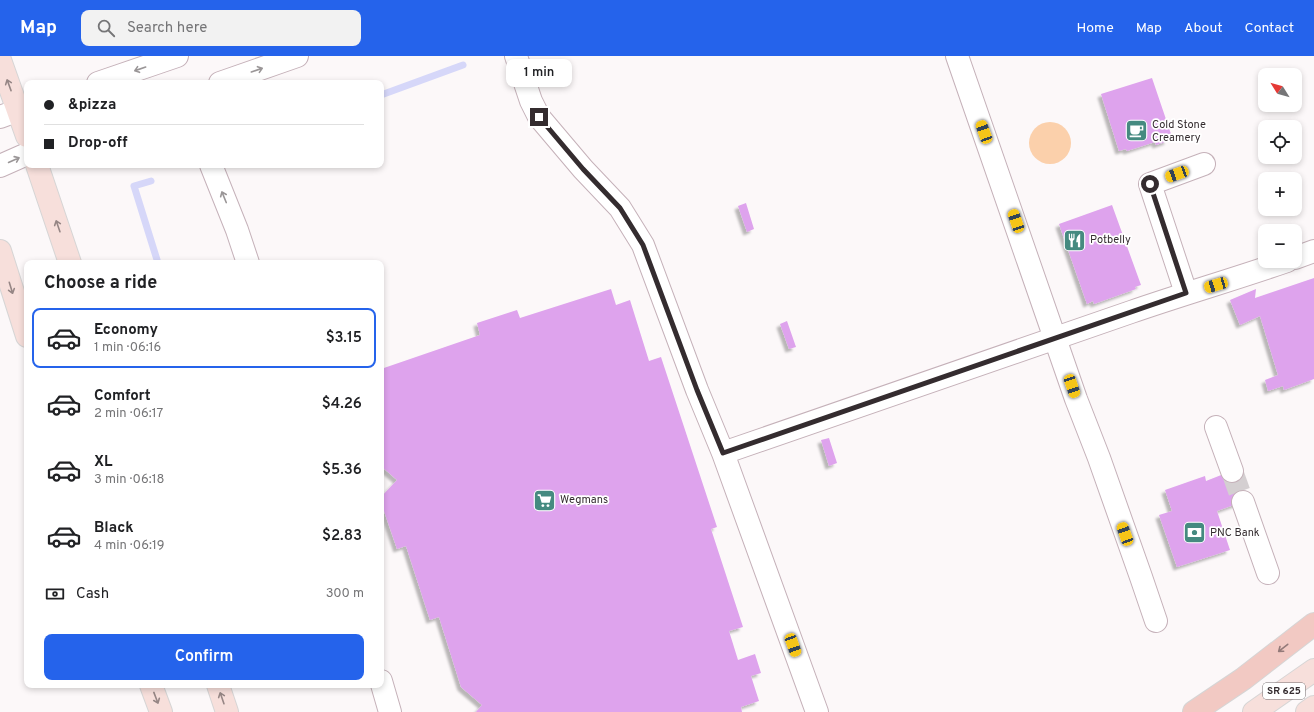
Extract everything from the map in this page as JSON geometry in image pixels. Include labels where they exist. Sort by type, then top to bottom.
[{"type":"highway","points":[[1194,712],[1243,679],[1314,624]]},
{"type":"main road","points":[[0,60],[15,112],[24,130]]},
{"type":"main road","points":[[38,168],[69,260]]},
{"type":"main road","points":[[0,251],[24,327]]},
{"type":"main road","name":"SR 625","points":[[1254,712],[1314,670]]},
{"type":"main road","points":[[152,688],[161,712]]},
{"type":"main road","points":[[219,688],[227,712]]},
{"type":"main road","points":[[1307,712],[1314,707]]},
{"type":"street","points":[[107,80],[177,56]]},
{"type":"street","points":[[229,80],[297,56]]},
{"type":"street","points":[[516,56],[531,101],[539,117],[583,169],[620,208],[643,245],[697,390],[723,453],[817,712]]},
{"type":"street","points":[[957,56],[1076,399],[1099,458],[1156,621]]},
{"type":"street","points":[[0,166],[24,155]]},
{"type":"street","points":[[1186,293],[1150,184],[1204,164]]},
{"type":"street","points":[[212,168],[237,230],[247,260]]},
{"type":"street","points":[[1302,255],[1314,251]]},
{"type":"street","points":[[723,453],[1186,293],[1230,281],[1267,268]]},
{"type":"street","points":[[1216,427],[1232,471]]},
{"type":"street","points":[[1243,502],[1268,573]]},
{"type":"street","points":[[383,688],[390,712]]},
{"type":"shaded area","points":[[1050,122],[1065,128],[1071,143],[1065,158],[1050,164],[1035,158],[1029,143],[1035,128]]},
{"type":"building","points":[[1152,78],[1171,134],[1166,136],[1168,141],[1156,145],[1155,142],[1127,151],[1126,149],[1119,151],[1101,94]]},
{"type":"building","points":[[746,203],[754,229],[747,232],[738,206]]},
{"type":"building","points":[[1112,205],[1141,285],[1135,287],[1136,289],[1094,304],[1093,301],[1087,304],[1059,224]]},
{"type":"building","points":[[1314,278],[1314,379],[1284,390],[1283,386],[1268,391],[1265,380],[1278,375],[1260,316],[1240,325],[1230,300],[1256,289],[1255,298]]},
{"type":"building","name":"Wegmans","points":[[611,289],[616,305],[630,300],[649,361],[661,357],[717,527],[711,529],[743,627],[729,631],[738,660],[755,654],[761,673],[751,676],[759,701],[741,707],[742,712],[476,712],[482,705],[461,687],[439,617],[430,620],[406,546],[397,549],[384,511],[384,494],[397,480],[384,469],[384,368],[480,335],[477,323],[517,310],[520,318]]},
{"type":"building","points":[[787,321],[796,347],[789,349],[780,324]]},
{"type":"building","points":[[829,438],[837,463],[829,466],[821,440]]},
{"type":"building","name":"PNC Bank","points":[[1234,470],[1245,501],[1217,511],[1230,550],[1177,567],[1159,515],[1172,511],[1165,490],[1205,476],[1206,481]]},
{"type":"waterway","points":[[384,94],[463,65]]},
{"type":"waterway","points":[[151,181],[134,186],[157,260]]},
{"type":"tunnel","points":[[1232,471],[1243,502]]},
{"type":"place","name":"Cold Stone Creamery","points":[[1136,131]]},
{"type":"place","name":"Potbelly","points":[[1075,240]]},
{"type":"place","name":"Wegmans","points":[[544,500]]},
{"type":"place","name":"PNC Bank","points":[[1195,533]]},
{"type":"route","points":[[539,117],[583,169],[620,208],[643,245],[657,279],[697,390],[723,453],[1186,293],[1150,184]]}]
